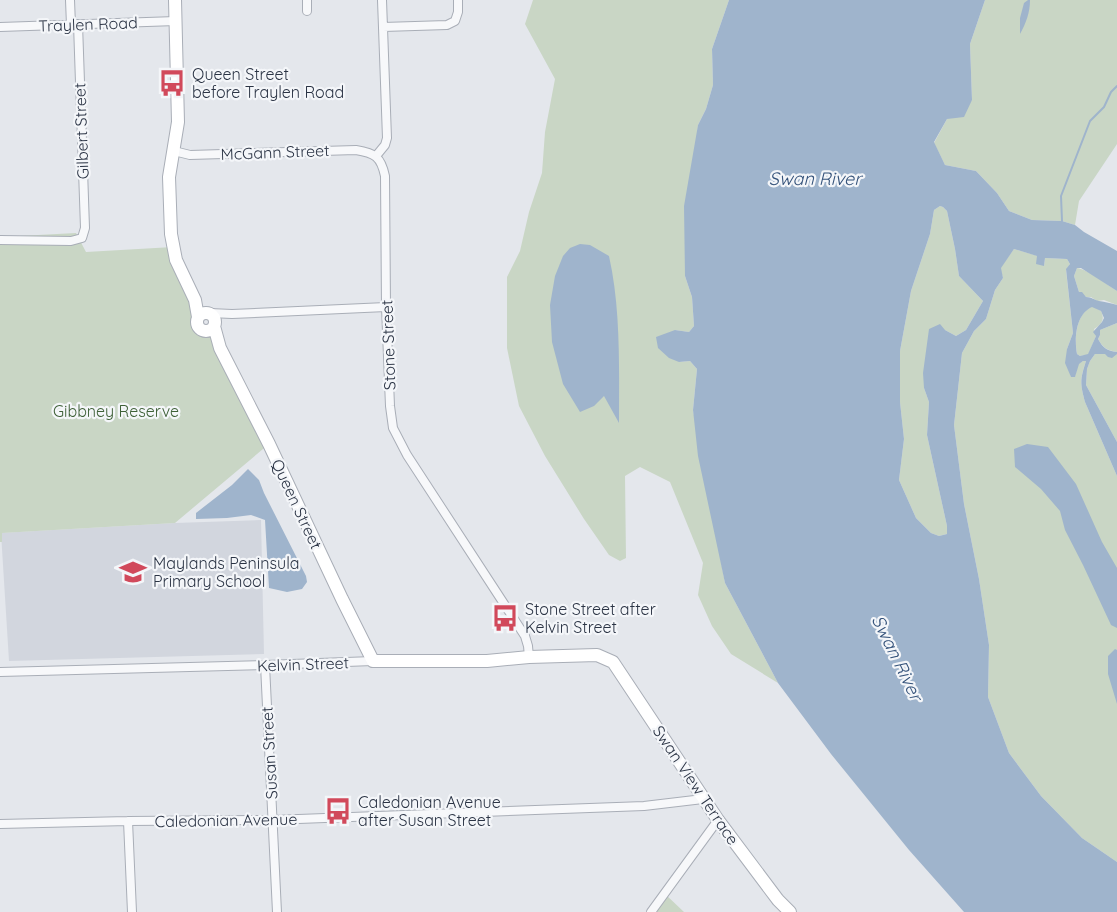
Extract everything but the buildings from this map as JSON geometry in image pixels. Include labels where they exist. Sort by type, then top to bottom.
[{"type":"street","name":"Gilbert Street","points":[[0,240],[71,241],[82,238],[84,228],[74,25],[70,0]]},
{"type":"street","name":"Queen Street","points":[[175,0],[178,122],[169,177],[171,234],[176,260],[269,444],[373,661]]},
{"type":"street","points":[[307,0],[307,11]]},
{"type":"street","points":[[376,156],[385,145],[387,138],[382,0]]},
{"type":"street","points":[[383,27],[447,26],[455,21],[458,0]]},
{"type":"street","name":"Traylen Road","points":[[0,27],[176,21]]},
{"type":"street","name":"McGann Street","points":[[174,151],[190,156],[356,150],[376,156]]},
{"type":"street","name":"Stone Street","points":[[376,156],[382,164],[385,176],[386,307],[393,428],[407,455],[525,636],[529,657]]},
{"type":"street","points":[[208,320],[232,314],[386,307]]},
{"type":"street","name":"Kelvin Street","points":[[0,672],[373,661],[486,661],[597,655],[605,657]]},
{"type":"street","name":"Swan View Terrace","points":[[605,657],[617,666],[703,799],[778,900],[790,912]]},
{"type":"street","name":"Susan Street","points":[[265,665],[277,912]]},
{"type":"street","name":"Caledonian Avenue","points":[[0,825],[272,820],[644,806],[703,799]]},
{"type":"street","points":[[651,912],[718,820]]},
{"type":"street","points":[[128,821],[132,912]]},
{"type":"shaded area","name":"Maylands Peninsula Primary School","points":[[261,520],[264,654],[9,661],[1,533]]},
{"type":"green space","points":[[533,0],[729,0],[712,49],[713,85],[706,109],[698,125],[685,276],[692,297],[694,326],[689,332],[675,330],[679,362],[690,361],[697,369],[693,410],[725,583],[778,683],[731,654],[712,626],[698,595],[703,563],[670,482],[640,467],[625,476],[626,558],[620,561],[609,555],[584,519],[545,456],[519,406],[507,348],[507,277],[520,251],[529,212],[542,173],[545,132],[555,79],[525,24]]},
{"type":"green space","points":[[985,0],[1117,0],[1117,144],[1079,201],[1075,225],[1062,221],[1032,220],[1009,211],[997,193],[976,171],[945,165],[934,143],[947,119],[972,100],[970,44]]},
{"type":"green space","points":[[940,206],[947,211],[959,276],[983,301],[966,330],[956,336],[945,330],[924,388],[929,402],[927,435],[947,526],[947,534],[939,536],[931,533],[916,518],[899,480],[904,439],[900,402],[900,351],[911,291],[930,234],[934,210]]},
{"type":"green space","name":"Gibbney Reserve","points":[[76,233],[86,252],[173,247],[203,313],[193,326],[206,331],[220,348],[269,444],[175,523],[2,533],[2,542],[0,542],[0,237]]},
{"type":"green space","points":[[1014,249],[1038,256],[1044,266],[1045,258],[1067,259],[1070,264],[1066,270],[1073,333],[1067,349],[1071,377],[1075,376],[1078,364],[1086,361],[1081,381],[1085,402],[1117,476],[1117,862],[1082,838],[1041,796],[1009,753],[988,697],[989,645],[964,504],[954,425],[962,353],[974,331],[986,319],[995,290],[1003,278],[1000,268]]},
{"type":"green space","points":[[1077,268],[1092,274],[1117,291],[1117,305],[1104,300],[1097,301],[1079,292],[1074,276]]},
{"type":"green space","points":[[1092,306],[1101,311],[1103,319],[1094,329],[1096,336],[1088,355],[1080,356],[1076,348],[1077,327],[1082,315]]},
{"type":"green space","points":[[1117,323],[1117,352],[1106,348],[1098,339],[1100,330]]},
{"type":"green space","points":[[1095,354],[1117,354],[1117,442],[1086,385],[1087,369]]},
{"type":"green space","points":[[664,893],[684,912],[651,912]]},
{"type":"water","name":"Swan River","points":[[729,0],[985,0],[970,44],[972,100],[964,117],[947,119],[934,142],[945,165],[976,171],[997,193],[1009,211],[1032,220],[1062,221],[1075,225],[1117,251],[1117,291],[1081,268],[1077,268],[1074,276],[1079,292],[1086,297],[1117,305],[1117,323],[1100,330],[1098,339],[1102,345],[1117,354],[1112,358],[1105,354],[1095,354],[1087,369],[1086,385],[1117,442],[1117,476],[1085,402],[1081,382],[1086,361],[1079,364],[1075,377],[1071,377],[1065,363],[1073,333],[1066,269],[1070,264],[1067,259],[1045,258],[1044,266],[1036,264],[1037,256],[1014,249],[1001,268],[1003,278],[995,290],[986,319],[974,331],[962,353],[954,425],[964,504],[989,645],[988,697],[1009,753],[1041,796],[1082,838],[1117,862],[1117,912],[964,912],[909,850],[831,754],[778,683],[725,583],[698,456],[693,410],[697,369],[690,361],[679,362],[669,358],[658,348],[656,337],[675,330],[689,332],[694,326],[692,297],[685,276],[684,206],[698,125],[706,109],[713,85],[712,49]],"holes":[[[940,206],[947,211],[959,276],[983,301],[966,330],[956,336],[940,324],[929,329],[923,373],[924,388],[929,402],[927,435],[947,526],[947,534],[939,536],[931,533],[916,518],[899,480],[904,439],[900,402],[900,351],[911,291],[930,234],[934,210]],[[1092,307],[1101,311],[1104,318],[1093,332],[1096,336],[1088,354],[1080,356],[1076,348],[1077,327],[1082,315]]]},
{"type":"water","points":[[1030,0],[1028,14],[1020,34],[1020,18],[1024,3]]},
{"type":"water","points":[[580,244],[590,245],[609,256],[616,297],[619,423],[604,396],[594,406],[580,412],[563,384],[552,342],[550,305],[555,276],[563,256],[570,248]]},
{"type":"water","points":[[1027,444],[1048,447],[1076,484],[1102,542],[1117,568],[1117,628],[1111,625],[1065,530],[1060,511],[1041,489],[1015,467],[1014,449]]},
{"type":"water","points":[[248,469],[259,480],[306,576],[307,582],[302,589],[287,592],[269,588],[265,520],[251,515],[196,519],[196,513],[232,485]]},
{"type":"water","points":[[1115,649],[1117,650],[1117,704],[1108,674],[1108,656]]},
{"type":"waterway","points":[[1062,221],[1061,196],[1090,121],[1104,107],[1111,92],[1117,86]]},
{"type":"place","name":"Queen Street before Traylen Road","points":[[172,83]]},
{"type":"place","name":"Maylands Peninsula Primary School","points":[[133,572]]},
{"type":"place","name":"Stone Street after Kelvin Street","points":[[505,618]]},
{"type":"place","name":"Caledonian Avenue after Susan Street","points":[[338,811]]}]
